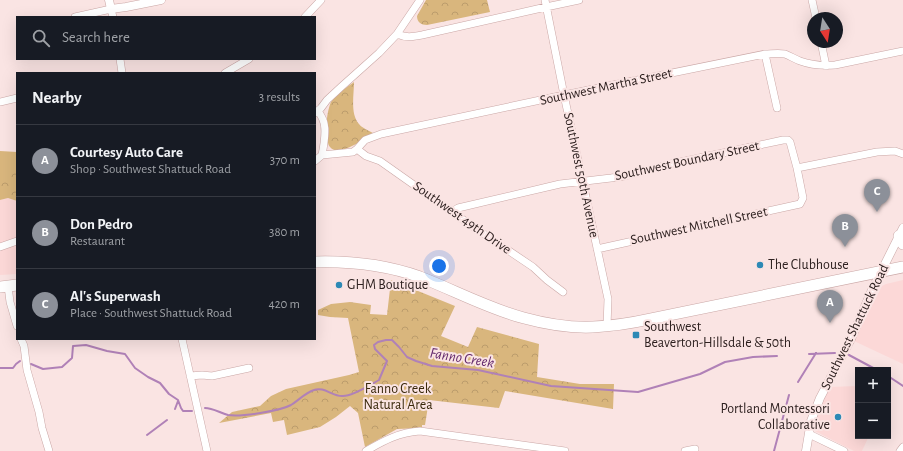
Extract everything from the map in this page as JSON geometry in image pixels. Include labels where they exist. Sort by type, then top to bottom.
[{"type":"main road","points":[[316,262],[366,264],[386,268],[420,278],[523,318],[547,323],[588,327],[607,326],[658,318],[903,267]]},
{"type":"street","points":[[109,0],[112,13]]},
{"type":"street","points":[[84,16],[112,13],[126,7],[161,0]]},
{"type":"street","points":[[306,16],[321,0]]},
{"type":"street","points":[[316,160],[322,155],[324,125],[322,118],[316,112],[327,100],[379,53],[397,34],[420,0]]},
{"type":"street","points":[[397,34],[403,37],[414,36],[545,3],[579,0]]},
{"type":"street","points":[[812,0],[815,12]]},
{"type":"street","name":"Southwest 50th Avenue","points":[[545,3],[608,299],[607,326]]},
{"type":"street","points":[[822,48],[826,66]]},
{"type":"street","name":"Southwest Martha Street","points":[[322,155],[352,152],[366,140],[380,134],[765,54],[785,54],[802,62],[826,66],[903,51]]},
{"type":"street","points":[[765,54],[777,108]]},
{"type":"street","points":[[120,60],[122,72]]},
{"type":"street","points":[[227,72],[247,60]]},
{"type":"street","points":[[0,102],[16,98]]},
{"type":"street","name":"Southwest Boundary Street","points":[[452,212],[458,208],[560,184],[626,176],[671,164],[786,140],[792,144],[803,198],[801,202]]},
{"type":"street","name":"Southwest 49th Drive","points":[[357,149],[366,156],[380,161],[533,267],[550,283],[563,292]]},
{"type":"street","points":[[797,168],[877,152],[895,151],[903,154]]},
{"type":"street","name":"Southwest Mitchell Street","points":[[597,249],[796,205],[801,202]]},
{"type":"street","name":"Southwest Shattuck Road","points":[[806,451],[811,421],[820,398],[851,339],[882,272],[902,236]]},
{"type":"street","points":[[0,247],[16,241]]},
{"type":"street","points":[[5,286],[16,323]]},
{"type":"street","points":[[21,340],[24,346],[26,365],[49,451]]},
{"type":"street","points":[[182,340],[207,451]]},
{"type":"street","points":[[190,376],[212,376],[249,368]]},
{"type":"street","points":[[366,451],[388,439],[407,433],[420,431],[565,451]]},
{"type":"street","points":[[808,434],[844,451]]},
{"type":"street","points":[[900,451],[903,447]]},
{"type":"street","points":[[685,451],[695,449]]},
{"type":"shaded area","points":[[8,198],[16,201],[16,274],[0,275],[0,200]]},
{"type":"shaded area","points":[[903,280],[903,364],[854,341],[882,286]]},
{"type":"shaded area","name":"Portland Montessori Collaborative","points":[[855,386],[855,439],[868,439],[862,451],[854,451],[815,431],[818,413],[829,387]]},
{"type":"green space","points":[[426,0],[487,0],[490,12],[425,25],[421,24],[417,16]]},
{"type":"green space","points":[[354,82],[354,115],[362,127],[373,133],[352,146],[345,149],[334,150],[330,147],[328,141],[329,129],[327,120],[331,102],[341,91]]},
{"type":"green space","points":[[0,151],[16,152],[16,171],[0,171]]},
{"type":"green space","points":[[0,171],[16,171],[16,201],[8,198],[0,200]]},
{"type":"green space","name":"Fanno Creek Natural Area","points":[[391,280],[455,306],[441,336],[468,347],[477,327],[539,344],[537,377],[580,384],[614,384],[613,409],[505,391],[499,408],[429,400],[425,425],[422,425],[422,428],[397,429],[365,447],[358,413],[350,406],[320,427],[287,435],[284,420],[273,422],[271,413],[219,423],[232,412],[260,406],[271,396],[286,389],[359,372],[348,318],[318,315],[318,310],[331,304],[350,302],[371,305],[370,314],[387,315]]},
{"type":"waterway","name":"Fanno Creek","points":[[205,408],[228,415],[251,414],[286,407],[308,393],[318,389],[325,390],[339,396],[347,396],[379,380],[387,361],[375,349],[374,345],[378,342],[386,340],[392,340],[407,357],[432,366],[478,370],[551,386],[638,392],[700,374],[725,362],[753,357],[777,356]]},
{"type":"waterway","name":"Fanno Creek","points":[[31,364],[43,369],[62,367],[72,358],[73,346],[86,345],[125,354],[135,368],[160,383],[169,394],[178,400],[183,411],[192,411]]},
{"type":"waterway","points":[[798,382],[816,353]]},
{"type":"waterway","name":"Fanno Creek","points":[[809,354],[835,353]]},
{"type":"waterway","name":"Fanno Creek","points":[[849,355],[871,367]]},
{"type":"waterway","name":"Fanno Creek","points":[[0,368],[13,368],[20,361]]},
{"type":"waterway","name":"Fanno Creek","points":[[891,378],[903,386]]},
{"type":"waterway","points":[[774,451],[789,395]]},
{"type":"waterway","name":"Fanno Creek","points":[[175,409],[178,401]]},
{"type":"waterway","points":[[147,435],[167,420]]},
{"type":"place","name":"Al's Superwash","points":[[877,212]]},
{"type":"place","name":"Don Pedro","points":[[845,247]]},
{"type":"place","name":"The Clubhouse","points":[[760,265]]},
{"type":"place","name":"GHM Boutique","points":[[339,285]]},
{"type":"place","name":"Courtesy Auto Care","points":[[830,323]]},
{"type":"place","name":"Southwest Beaverton-Hillsdale & 50th","points":[[636,335]]},
{"type":"place","name":"Portland Montessori Collaborative","points":[[838,417]]}]
